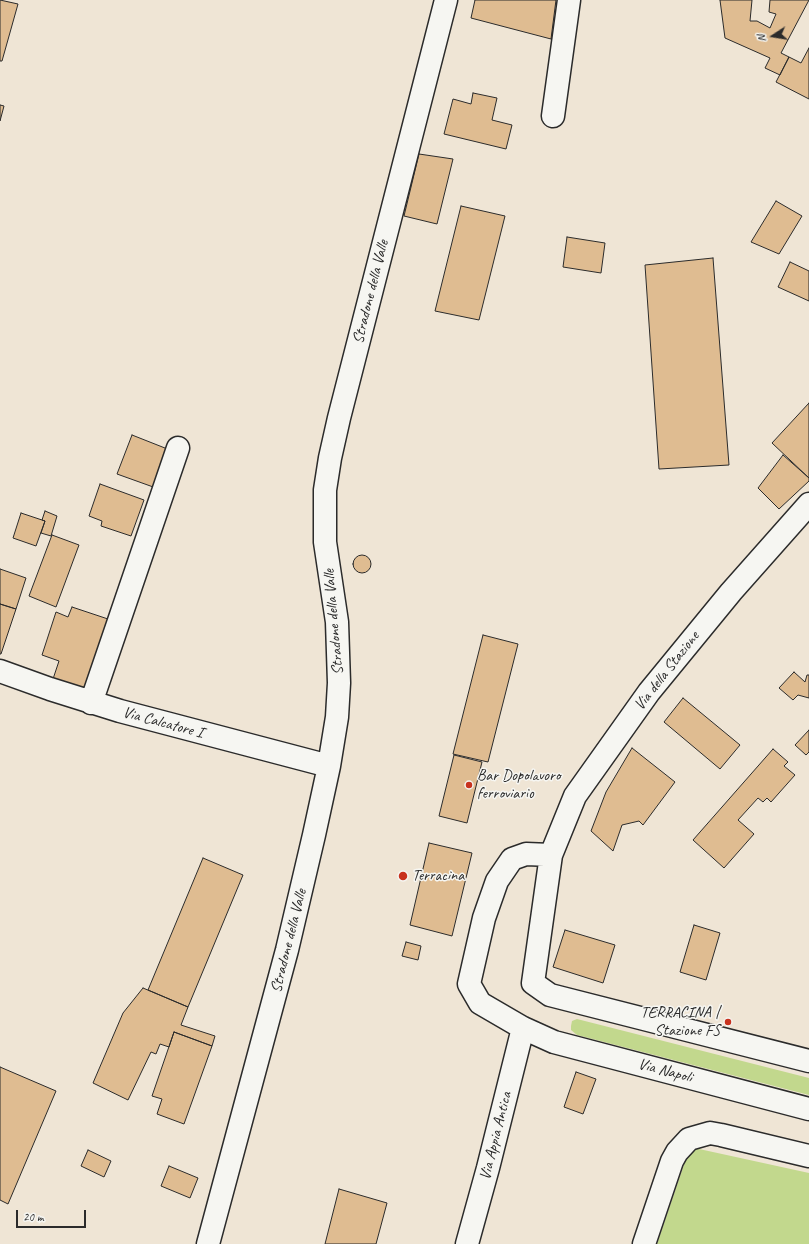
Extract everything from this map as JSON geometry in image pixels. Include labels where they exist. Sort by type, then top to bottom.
[{"type":"street","name":"Stradone della Valle","points":[[208,1244],[289,942],[329,766],[337,717],[339,683],[337,622],[325,542],[325,490],[339,418],[446,0]]},
{"type":"street","points":[[553,116],[569,0]]},
{"type":"street","points":[[91,703],[178,448]]},
{"type":"street","name":"Via della Stazione","points":[[809,504],[732,592],[649,692],[575,796],[551,855],[533,983],[550,995],[809,1061]]},
{"type":"street","name":"Via Calcatore I","points":[[0,671],[91,703],[139,717],[329,766]]},
{"type":"street","name":"Via Napoli","points":[[551,855],[526,854],[512,860],[497,881],[488,904],[469,984],[480,1003],[522,1028],[541,1037],[566,1045],[809,1109]]},
{"type":"street","name":"Via Appia Antica","points":[[467,1244],[490,1161],[522,1028]]},
{"type":"street","points":[[644,1244],[672,1161],[677,1152],[689,1139],[710,1133],[809,1156]]},
{"type":"green space","points":[[577,1019],[809,1078],[809,1095],[577,1035],[571,1030],[571,1026],[572,1021]]},
{"type":"green space","points":[[690,1147],[809,1173],[809,1244],[657,1244]]},
{"type":"building","points":[[0,0],[18,4],[2,61],[0,61]]},
{"type":"building","points":[[475,0],[556,0],[551,39],[471,18]]},
{"type":"building","points":[[720,0],[752,0],[750,21],[757,21],[770,28],[776,14],[769,12],[770,0],[809,0],[781,53],[789,57],[780,75],[765,68],[770,58],[725,38]]},
{"type":"building","points":[[809,48],[809,99],[776,82],[789,57],[801,63]]},
{"type":"building","points":[[473,93],[497,98],[492,120],[512,125],[506,149],[444,134],[453,99],[471,104]]},
{"type":"building","points":[[0,105],[4,106],[0,121]]},
{"type":"building","points":[[419,154],[453,159],[437,224],[404,216]]},
{"type":"building","points":[[776,201],[802,216],[779,254],[751,242]]},
{"type":"building","points":[[461,206],[505,216],[479,320],[435,311]]},
{"type":"building","points":[[567,237],[605,243],[601,273],[563,267]]},
{"type":"building","points":[[713,258],[729,465],[659,469],[645,265]]},
{"type":"building","points":[[790,262],[809,271],[809,301],[778,287]]},
{"type":"building","points":[[809,403],[809,478],[772,443]]},
{"type":"building","points":[[132,435],[170,450],[156,488],[117,474]]},
{"type":"building","points":[[783,455],[809,478],[809,481],[779,509],[758,488]]},
{"type":"building","points":[[100,484],[144,500],[131,536],[101,526],[102,521],[89,516]]},
{"type":"building","points":[[45,511],[57,516],[51,536],[41,533],[45,521],[42,520]]},
{"type":"building","points":[[21,513],[45,521],[36,546],[13,538]]},
{"type":"building","points":[[52,535],[79,545],[56,607],[29,596]]},
{"type":"building","points":[[362,555],[368,558],[371,564],[368,570],[362,573],[356,570],[353,564],[356,558]]},
{"type":"building","points":[[0,569],[26,578],[16,609],[0,604]]},
{"type":"building","points":[[0,604],[16,609],[1,654],[0,654]]},
{"type":"building","points":[[72,607],[108,619],[82,696],[51,685],[59,661],[42,655],[56,612],[68,617]]},
{"type":"building","points":[[483,635],[518,644],[488,762],[453,754]]},
{"type":"building","points":[[794,672],[805,682],[807,675],[809,675],[809,698],[798,695],[793,700],[779,688]]},
{"type":"building","points":[[683,698],[740,745],[720,769],[664,722]]},
{"type":"building","points":[[809,730],[809,752],[806,755],[795,745]]},
{"type":"building","points":[[632,748],[675,782],[643,825],[639,821],[622,825],[613,851],[591,831],[606,792]]},
{"type":"building","points":[[773,749],[788,762],[784,766],[795,775],[771,802],[767,798],[763,802],[758,798],[738,820],[754,834],[724,868],[693,840]]},
{"type":"building","points":[[454,755],[482,762],[467,823],[439,816]]},
{"type":"building","points":[[429,843],[472,853],[452,936],[410,925]]},
{"type":"building","points":[[203,858],[243,875],[188,1007],[148,990]]},
{"type":"building","points":[[694,925],[720,933],[706,980],[680,972]]},
{"type":"building","points":[[565,930],[615,945],[603,983],[553,967]]},
{"type":"building","points":[[406,942],[421,946],[418,960],[402,956]]},
{"type":"building","points":[[143,988],[188,1007],[181,1025],[215,1036],[212,1046],[174,1032],[169,1047],[160,1044],[156,1054],[151,1052],[128,1100],[93,1083],[123,1013]]},
{"type":"building","points":[[174,1032],[212,1046],[184,1124],[157,1114],[162,1099],[152,1096]]},
{"type":"building","points":[[0,1067],[56,1091],[8,1204],[0,1200]]},
{"type":"building","points":[[576,1072],[596,1079],[583,1114],[564,1107]]},
{"type":"building","points":[[88,1150],[111,1161],[104,1177],[81,1166]]},
{"type":"building","points":[[169,1166],[198,1178],[190,1198],[161,1186]]},
{"type":"building","points":[[339,1189],[387,1203],[376,1244],[325,1244]]},
{"type":"place","name":"Bar Dopolavoro ferroviario","points":[[469,785]]},
{"type":"place","name":"Terracina","points":[[403,876]]},
{"type":"place","name":"TERRACINA | Stazione FS","points":[[728,1022]]}]
